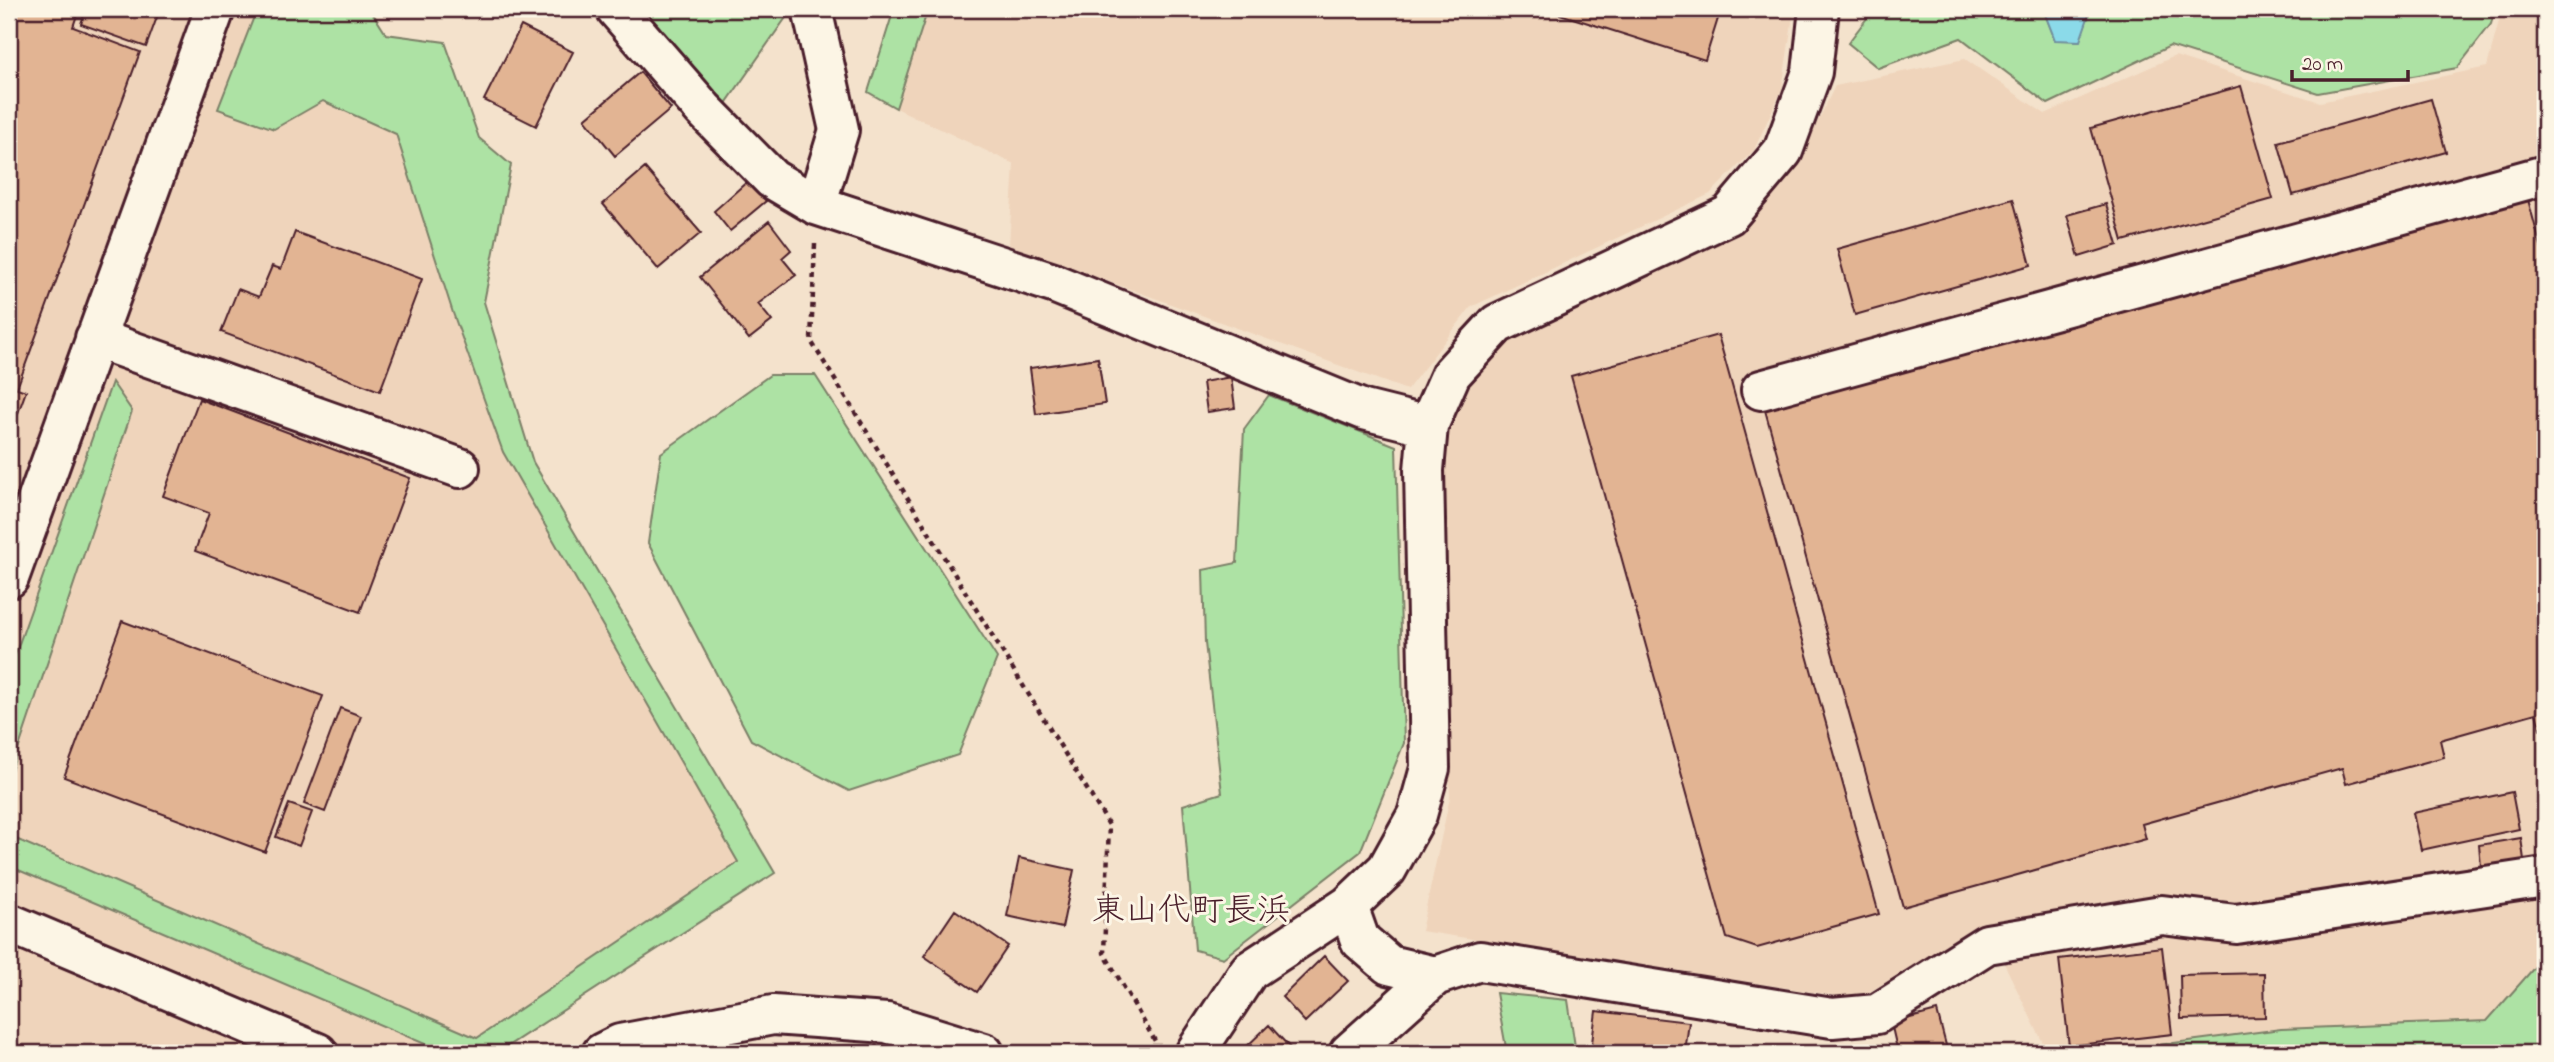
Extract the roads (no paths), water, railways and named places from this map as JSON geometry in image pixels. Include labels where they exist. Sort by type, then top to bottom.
[{"type":"street","points":[[9,578],[215,9]]},
{"type":"street","points":[[616,9],[704,109],[772,179],[816,205],[1053,283],[1364,410],[1428,426]]},
{"type":"street","points":[[812,9],[839,130],[816,205]]},
{"type":"street","points":[[1195,1053],[1249,971],[1349,906],[1387,869],[1417,815],[1430,768],[1424,470],[1428,426],[1451,374],[1497,324],[1729,215],[1783,151],[1812,72],[1819,9]]},
{"type":"street","points":[[1761,390],[2545,175]]},
{"type":"street","points":[[95,338],[460,468]]},
{"type":"street","points":[[1349,1053],[1435,976],[1480,961],[1832,1018],[1877,1014],[1987,944],[2162,915],[2236,924],[2545,877]]},
{"type":"street","points":[[1349,906],[1360,940],[1389,965],[1435,976]]},
{"type":"street","points":[[9,923],[318,1053]]},
{"type":"street","points":[[602,1053],[620,1044],[773,1015],[887,1023],[984,1053]]},
{"type":"water","points":[[2043,9],[2091,9],[2080,41],[2055,40]]},
{"type":"district","name":"東山代町長浜","points":[[1191,912]]}]
